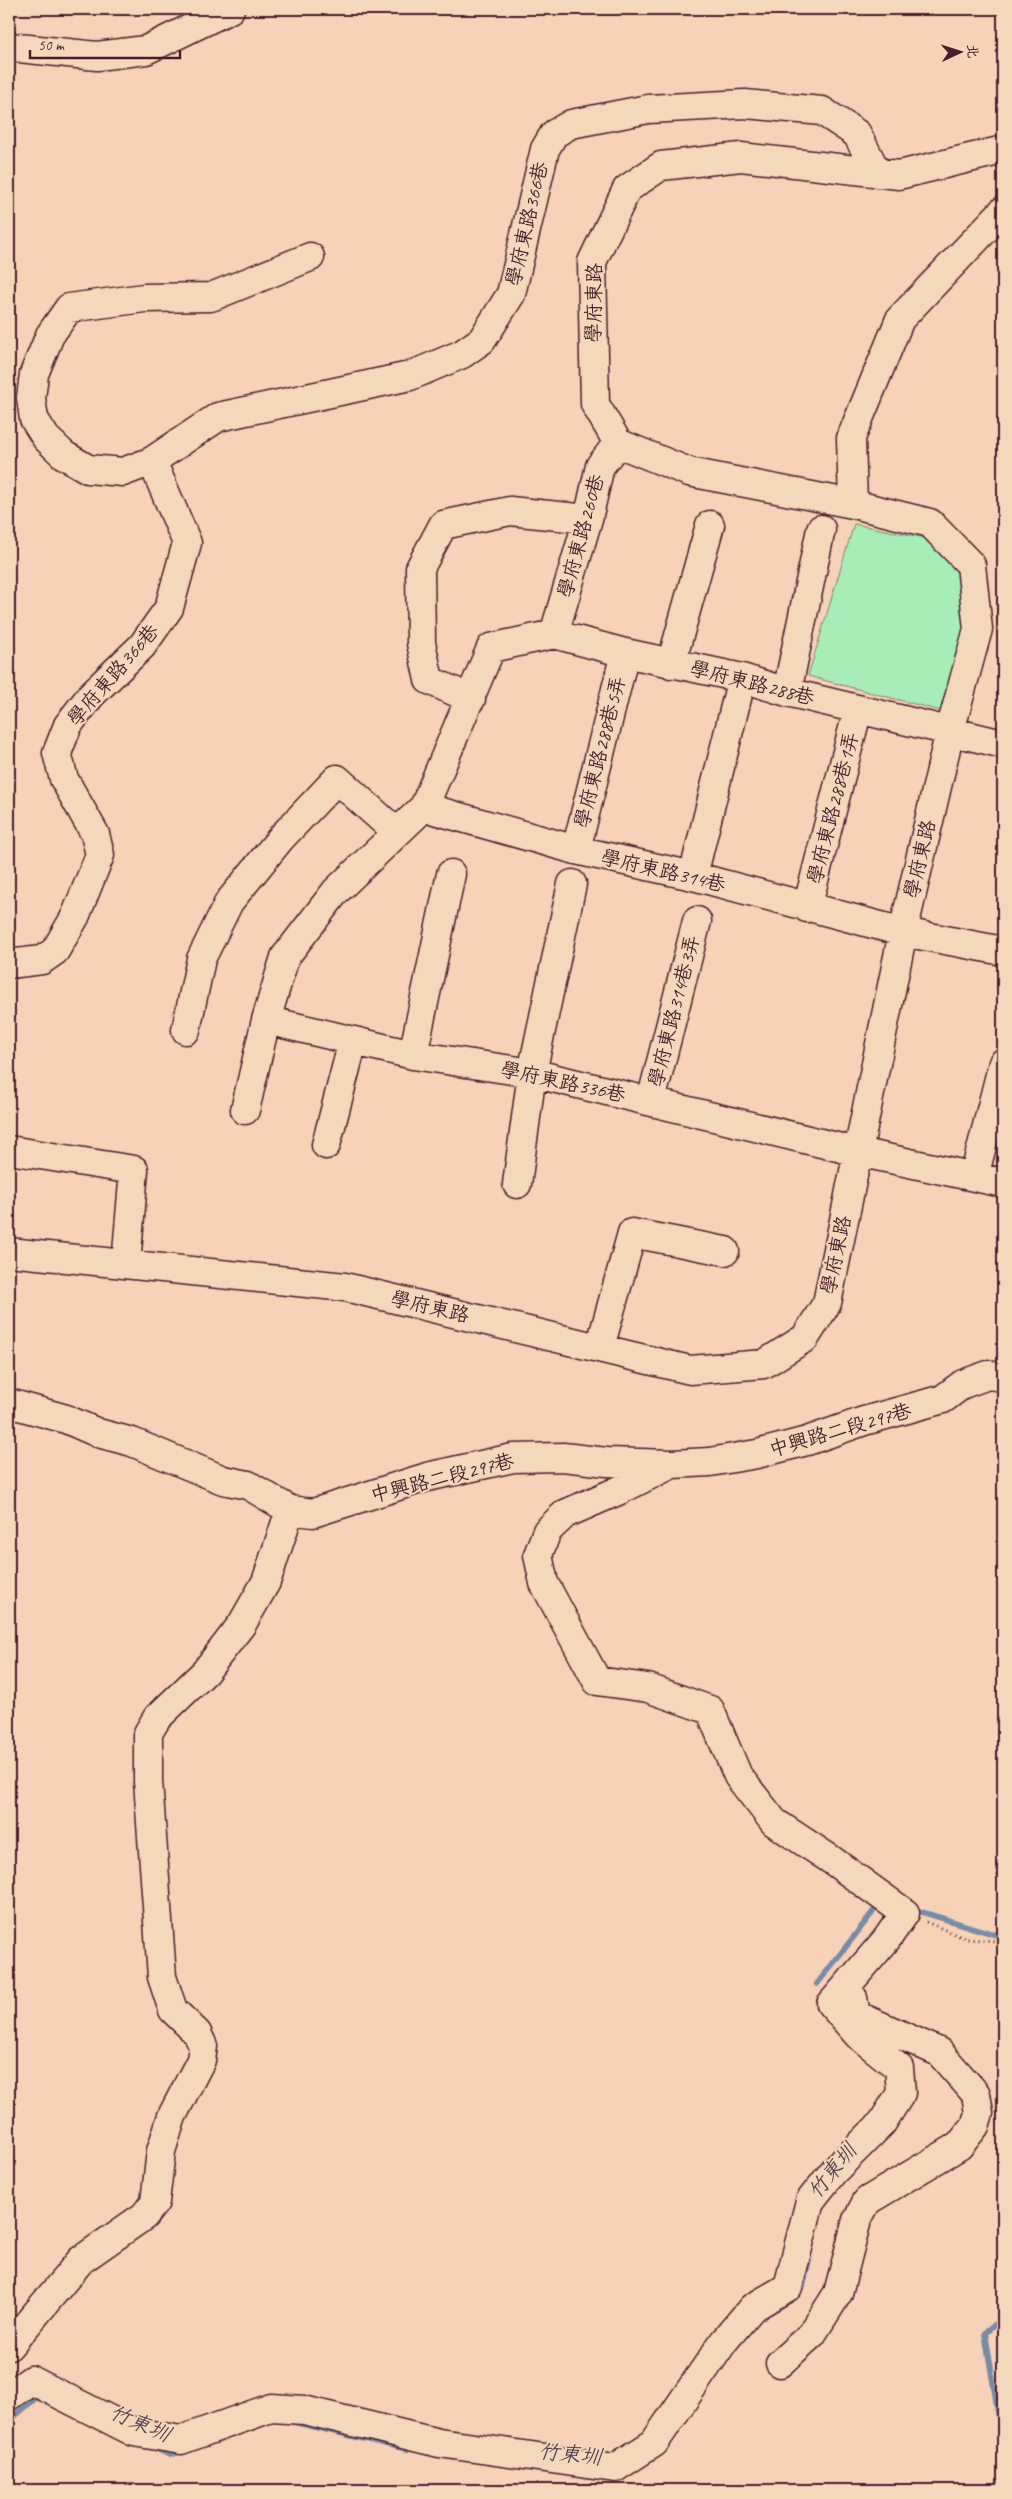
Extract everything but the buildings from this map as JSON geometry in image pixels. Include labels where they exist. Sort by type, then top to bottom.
[{"type":"street","points":[[9,47],[97,56],[146,50],[230,9]]},
{"type":"street","name":"學府東路366巷","points":[[310,257],[211,297],[144,298],[69,308],[50,335],[34,374],[31,398],[34,419],[46,438],[64,455],[88,469],[123,472],[152,461],[218,417],[410,376],[462,354],[482,340],[511,294],[545,149],[554,134],[571,124],[648,109],[745,104],[822,111],[857,134],[877,173]]},
{"type":"street","name":"學府東路","points":[[9,1252],[345,1287],[690,1370],[764,1364],[805,1338],[827,1303],[903,932],[950,731],[978,629],[971,565],[930,524],[852,504],[689,472],[618,443],[594,404],[592,262],[626,189],[661,166],[741,157],[899,175],[1003,150]]},
{"type":"street","points":[[852,504],[851,438],[900,318],[1003,211]]},
{"type":"street","name":"學府東路260巷","points":[[554,634],[588,519],[600,466],[618,443]]},
{"type":"street","name":"學府東路366巷","points":[[9,964],[42,960],[55,951],[75,917],[100,855],[95,834],[64,779],[57,753],[68,725],[92,694],[142,646],[169,608],[187,543],[152,461]]},
{"type":"street","points":[[472,699],[430,680],[421,643],[420,568],[443,525],[510,511],[588,519]]},
{"type":"street","points":[[671,664],[710,525]]},
{"type":"street","points":[[787,692],[821,529]]},
{"type":"street","points":[[245,1110],[266,1020],[286,957],[336,891],[424,807],[472,699],[491,648],[554,634]]},
{"type":"street","name":"學府東路288巷","points":[[554,634],[671,664],[742,678],[787,692],[1003,744]]},
{"type":"street","name":"學府東路288巷5弄","points":[[576,850],[625,653]]},
{"type":"street","points":[[693,876],[742,678]]},
{"type":"street","name":"學府東路288巷1弄","points":[[807,908],[858,709]]},
{"type":"street","points":[[186,1030],[201,959],[229,902],[281,838],[337,779],[396,832]]},
{"type":"street","name":"學府東路314巷","points":[[424,807],[576,850],[693,876],[807,908],[903,932],[1003,951]]},
{"type":"street","points":[[413,1055],[451,874]]},
{"type":"street","points":[[517,1184],[532,1073],[572,884]]},
{"type":"street","name":"學府東路314巷3弄","points":[[651,1101],[697,921]]},
{"type":"street","name":"學府東路336巷","points":[[266,1020],[413,1055],[532,1073],[858,1152],[1003,1183]]},
{"type":"street","points":[[326,1145],[353,1041]]},
{"type":"street","points":[[974,1177],[1003,1063]]},
{"type":"street","points":[[9,1150],[134,1170],[126,1264]]},
{"type":"street","points":[[600,1347],[632,1233],[726,1251]]},
{"type":"street","name":"中興路二段297巷","points":[[9,1403],[66,1419],[98,1433],[132,1442],[223,1480],[248,1485],[290,1510],[313,1513],[427,1477],[512,1458],[563,1458],[606,1462],[672,1464],[710,1462],[757,1454],[807,1441],[864,1421],[943,1399],[963,1384],[988,1375],[1003,1377]]},
{"type":"street","points":[[9,2396],[31,2380],[134,2432],[181,2440],[271,2408],[304,2410],[439,2443],[615,2468],[654,2444],[724,2341],[752,2308],[788,2287],[810,2201],[832,2172],[882,2122],[901,2094],[899,2068],[858,2035],[831,2004],[905,1913],[833,1861],[774,1822],[738,1776],[710,1710],[648,1688],[598,1681],[544,1583],[538,1555],[547,1531],[565,1514],[620,1490],[672,1464]]},
{"type":"street","points":[[9,2346],[81,2260],[144,2216],[154,2202],[161,2151],[172,2116],[201,2060],[203,2046],[197,2033],[173,2010],[162,1978],[148,1781],[148,1733],[157,1718],[205,1672],[242,1624],[266,1582],[290,1510]]},
{"type":"street","points":[[780,2362],[812,2334],[838,2293],[857,2220],[866,2201],[959,2146],[975,2126],[979,2113],[976,2094],[939,2052],[856,2015],[850,1982]]},
{"type":"path","points":[[905,1913],[967,1939],[996,1941],[1003,1944]]},
{"type":"green space","points":[[854,524],[952,543],[984,605],[956,715],[808,676]]},
{"type":"waterway","name":"竹東圳","points":[[817,1984],[876,1908]]},
{"type":"waterway","name":"竹東圳","points":[[912,1909],[1003,1937]]},
{"type":"waterway","name":"竹東圳","points":[[795,2291],[803,2286],[809,2259]]},
{"type":"waterway","points":[[1003,2318],[985,2333],[1003,2442]]},
{"type":"waterway","name":"竹東圳","points":[[9,2421],[38,2396],[43,2399]]},
{"type":"waterway","name":"竹東圳","points":[[290,2421],[407,2449]]},
{"type":"waterway","name":"竹東圳","points":[[153,2447],[170,2455],[181,2451]]}]
